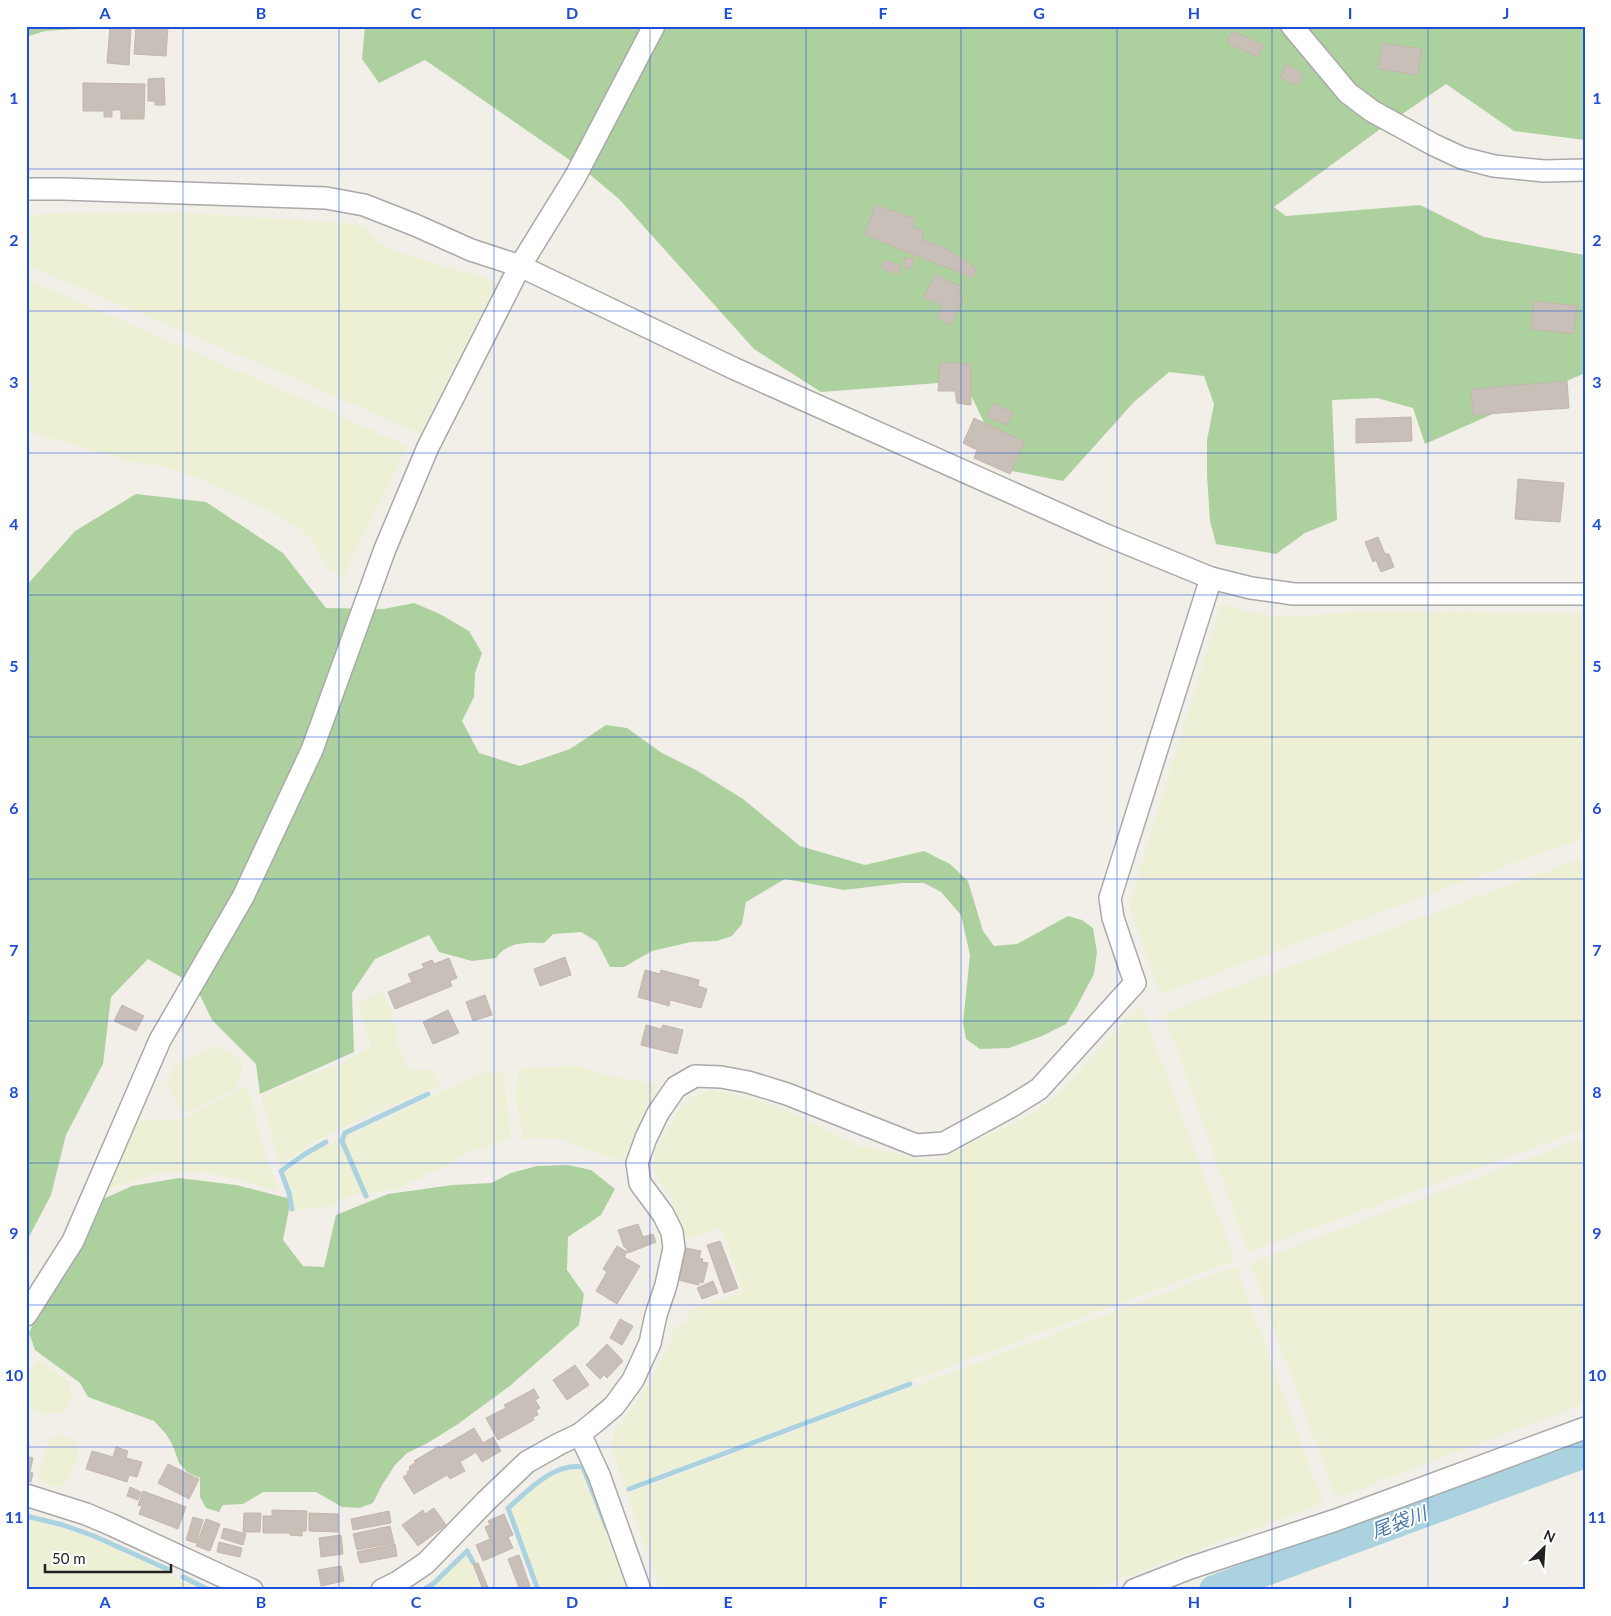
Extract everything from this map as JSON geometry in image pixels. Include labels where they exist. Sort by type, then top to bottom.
[{"type":"street","points":[[26,1315],[73,1241],[160,1040],[243,897],[312,750],[385,549],[428,447],[520,266],[575,177],[654,26]]},
{"type":"street","points":[[1292,26],[1348,93],[1372,111],[1434,145],[1462,158],[1494,166],[1544,171],[1585,170]]},
{"type":"street","points":[[26,189],[326,198],[364,205],[471,250],[520,266],[742,372],[1106,535],[1211,578],[1251,588],[1294,594],[1585,594]]},
{"type":"street","points":[[382,1590],[398,1582],[426,1563],[526,1462],[580,1434],[614,1406],[639,1369],[650,1343],[674,1248],[672,1232],[663,1214],[640,1182],[637,1163],[658,1113],[676,1087],[695,1076],[721,1077],[748,1082],[787,1094],[916,1145],[944,1143],[1040,1089],[1136,983],[1112,918],[1110,898],[1211,578]]},
{"type":"street","points":[[1134,1590],[1190,1568],[1345,1517],[1585,1428]]},
{"type":"street","points":[[580,1434],[599,1475],[640,1590]]},
{"type":"street","points":[[26,1495],[86,1514],[138,1536],[252,1590]]},
{"type":"green space","points":[[26,26],[82,26],[79,29],[45,31],[26,37]]},
{"type":"green space","points":[[365,26],[1585,26],[1585,140],[1514,131],[1446,84],[1379,130],[1274,207],[1286,216],[1420,205],[1484,237],[1585,255],[1585,373],[1425,444],[1413,408],[1377,398],[1332,400],[1337,520],[1305,533],[1276,554],[1216,544],[1210,521],[1207,476],[1207,440],[1214,404],[1204,376],[1169,372],[1134,402],[1063,481],[1007,470],[964,381],[821,392],[754,349],[619,199],[587,172],[425,60],[379,83],[362,59]]},
{"type":"green space","points":[[59,213],[187,213],[348,223],[364,227],[385,247],[397,252],[498,282],[420,434],[317,388],[26,265],[26,216]]},
{"type":"green space","points":[[26,279],[407,446],[343,578],[325,565],[317,547],[305,533],[278,515],[214,485],[166,467],[129,461],[26,431]]},
{"type":"green space","points":[[136,494],[206,502],[283,553],[326,608],[384,609],[414,603],[438,613],[469,631],[482,653],[475,673],[474,697],[462,721],[479,753],[520,766],[570,749],[606,725],[627,728],[662,753],[696,770],[743,799],[800,846],[865,865],[924,851],[950,864],[968,881],[983,931],[994,946],[1017,944],[1068,916],[1082,920],[1093,928],[1097,952],[1094,974],[1066,1024],[1042,1036],[1009,1048],[980,1049],[966,1039],[963,1023],[970,955],[961,915],[941,892],[924,883],[902,883],[844,890],[785,879],[746,902],[742,924],[732,936],[717,941],[691,942],[652,951],[624,967],[610,967],[597,942],[581,932],[553,934],[544,943],[517,944],[505,949],[496,958],[472,961],[439,952],[429,935],[375,959],[352,993],[354,1052],[260,1094],[256,1064],[212,1020],[195,985],[148,959],[111,997],[103,1064],[66,1135],[51,1195],[30,1235],[26,1237],[26,586],[75,531]]},
{"type":"green space","points":[[1224,605],[1250,612],[1282,617],[1356,612],[1585,613],[1585,837],[1160,994],[1129,905],[1220,608]]},
{"type":"green space","points":[[1585,857],[1585,1129],[1248,1252],[1164,1013]]},
{"type":"green space","points":[[384,993],[398,1032],[394,1036],[410,1070],[430,1070],[442,1086],[400,1101],[332,1133],[309,1145],[280,1166],[261,1096],[344,1062],[371,1047],[359,1006],[366,998]]},
{"type":"green space","points":[[1141,1005],[1235,1260],[624,1488],[612,1449],[614,1432],[641,1397],[668,1349],[674,1327],[690,1321],[687,1311],[743,1292],[722,1228],[685,1239],[671,1197],[656,1175],[653,1164],[656,1148],[678,1112],[692,1097],[711,1090],[731,1093],[790,1112],[860,1146],[930,1161],[942,1158],[1025,1118],[1056,1097],[1126,1019]]},
{"type":"green space","points":[[217,1045],[235,1056],[241,1063],[242,1071],[235,1090],[182,1114],[167,1083],[174,1065]]},
{"type":"green space","points":[[579,1066],[611,1076],[653,1083],[657,1089],[655,1097],[622,1161],[562,1139],[532,1138],[523,1140],[516,1098],[518,1067],[539,1068]]},
{"type":"green space","points":[[503,1071],[511,1139],[461,1155],[451,1163],[397,1189],[356,1194],[331,1206],[296,1210],[284,1174],[316,1151],[478,1074]]},
{"type":"green space","points":[[248,1086],[263,1148],[279,1192],[243,1180],[200,1172],[163,1172],[102,1191],[134,1122],[186,1118]]},
{"type":"green space","points":[[1585,1137],[1585,1404],[1341,1496],[1334,1493],[1250,1263]]},
{"type":"green space","points":[[568,1165],[591,1170],[615,1189],[601,1215],[568,1237],[567,1270],[584,1294],[579,1325],[511,1385],[458,1424],[426,1444],[407,1453],[395,1465],[373,1503],[359,1508],[342,1507],[316,1492],[263,1492],[243,1504],[223,1505],[219,1512],[206,1508],[200,1497],[200,1478],[187,1472],[179,1463],[166,1434],[154,1421],[88,1397],[80,1383],[35,1350],[29,1333],[48,1289],[103,1199],[132,1186],[179,1178],[236,1185],[291,1199],[283,1240],[303,1266],[324,1267],[336,1215],[388,1194],[453,1185],[491,1183],[511,1173],[537,1166]]},
{"type":"green space","points":[[1236,1266],[1323,1503],[1091,1590],[661,1590],[627,1494]]},
{"type":"green space","points":[[39,1361],[69,1382],[72,1397],[64,1413],[41,1414],[26,1403],[26,1374]]},
{"type":"green space","points":[[57,1435],[78,1441],[79,1451],[71,1475],[61,1486],[49,1486],[38,1480],[38,1474],[50,1439]]},
{"type":"green space","points":[[583,1469],[627,1590],[540,1590],[509,1509],[540,1482],[561,1472]]},
{"type":"green space","points":[[26,1518],[92,1538],[202,1590],[26,1590]]},
{"type":"green space","points":[[467,1554],[481,1590],[428,1590],[431,1588]]},
{"type":"building","points":[[110,26],[131,26],[129,65],[107,63]]},
{"type":"building","points":[[136,26],[168,26],[166,56],[134,54]]},
{"type":"building","points":[[1232,31],[1264,45],[1258,57],[1227,43]]},
{"type":"building","points":[[1382,43],[1422,49],[1418,75],[1378,69]]},
{"type":"building","points":[[1286,64],[1303,73],[1297,86],[1280,77]]},
{"type":"building","points":[[164,78],[165,105],[155,105],[155,101],[148,101],[148,79]]},
{"type":"building","points":[[83,83],[145,84],[144,119],[121,119],[121,110],[112,110],[112,117],[104,117],[104,111],[83,111]]},
{"type":"building","points":[[876,205],[915,219],[913,228],[924,231],[922,240],[943,247],[976,268],[973,278],[864,235]]},
{"type":"building","points":[[904,258],[913,258],[913,268],[905,268]]},
{"type":"building","points":[[884,260],[901,265],[898,274],[882,269]]},
{"type":"building","points":[[935,274],[962,287],[957,296],[963,299],[951,325],[937,318],[943,306],[924,297]]},
{"type":"building","points":[[1534,301],[1577,306],[1574,334],[1531,329]]},
{"type":"building","points":[[940,362],[971,364],[971,405],[957,403],[955,391],[938,391]]},
{"type":"building","points":[[1567,381],[1569,408],[1473,415],[1471,389]]},
{"type":"building","points":[[993,403],[1013,412],[1007,425],[987,417]]},
{"type":"building","points":[[1411,417],[1412,441],[1356,443],[1356,419]]},
{"type":"building","points":[[974,418],[1025,442],[1010,474],[974,458],[977,450],[963,443]]},
{"type":"building","points":[[1518,479],[1564,483],[1560,522],[1515,519]]},
{"type":"building","points":[[1378,537],[1385,554],[1389,554],[1394,567],[1381,572],[1376,560],[1373,562],[1365,542]]},
{"type":"building","points":[[565,957],[571,975],[540,986],[534,969]]},
{"type":"building","points":[[449,958],[457,978],[450,981],[452,986],[395,1009],[388,992],[412,982],[408,974],[424,968],[422,964],[432,960],[434,964]]},
{"type":"building","points":[[645,970],[660,974],[661,970],[699,980],[698,986],[707,989],[701,1008],[670,1000],[669,1006],[638,997]]},
{"type":"building","points":[[485,995],[492,1015],[473,1021],[466,1002]]},
{"type":"building","points":[[122,1005],[144,1016],[136,1031],[114,1021]]},
{"type":"building","points":[[448,1010],[459,1033],[433,1044],[423,1022]]},
{"type":"building","points":[[646,1025],[661,1029],[663,1025],[683,1030],[677,1054],[641,1045]]},
{"type":"building","points":[[638,1224],[643,1237],[653,1234],[656,1242],[628,1253],[618,1230]]},
{"type":"building","points":[[720,1241],[738,1288],[724,1293],[707,1245]]},
{"type":"building","points":[[617,1246],[627,1252],[624,1257],[640,1266],[617,1304],[596,1291],[607,1272],[603,1269]]},
{"type":"building","points":[[686,1248],[701,1251],[699,1258],[703,1259],[702,1262],[708,1263],[703,1283],[699,1282],[699,1285],[678,1280]]},
{"type":"building","points":[[713,1281],[718,1293],[702,1299],[697,1288]]},
{"type":"building","points":[[620,1319],[633,1326],[622,1345],[610,1338]]},
{"type":"building","points":[[607,1344],[623,1361],[607,1378],[604,1375],[600,1379],[586,1365]]},
{"type":"building","points":[[575,1365],[589,1385],[567,1400],[553,1380]]},
{"type":"building","points":[[534,1389],[539,1398],[535,1400],[540,1408],[536,1410],[538,1415],[533,1417],[534,1420],[498,1440],[486,1418],[506,1408],[504,1405]]},
{"type":"building","points":[[474,1428],[483,1443],[493,1437],[501,1451],[482,1462],[476,1452],[460,1462],[465,1471],[450,1479],[447,1475],[414,1494],[403,1477],[408,1474],[409,1467],[416,1462],[414,1461]]},
{"type":"building","points":[[116,1447],[128,1451],[126,1458],[142,1462],[137,1477],[129,1475],[127,1482],[86,1469],[92,1451],[113,1457]]},
{"type":"building","points":[[26,1456],[33,1458],[30,1472],[33,1473],[31,1482],[26,1481]]},
{"type":"building","points":[[168,1464],[199,1479],[189,1499],[158,1483]]},
{"type":"building","points":[[130,1487],[141,1492],[138,1500],[127,1496]]},
{"type":"building","points":[[143,1491],[186,1507],[178,1529],[139,1514],[142,1506],[138,1505]]},
{"type":"building","points":[[434,1508],[446,1525],[418,1546],[402,1525],[423,1510],[425,1514]]},
{"type":"building","points":[[272,1510],[307,1511],[306,1531],[302,1531],[302,1536],[290,1535],[290,1533],[263,1533],[263,1516],[272,1516]]},
{"type":"building","points":[[389,1511],[391,1523],[353,1530],[351,1519]]},
{"type":"building","points":[[244,1513],[261,1513],[260,1532],[243,1532]]},
{"type":"building","points":[[309,1513],[338,1514],[338,1532],[309,1531]]},
{"type":"building","points":[[504,1514],[513,1535],[508,1537],[513,1548],[483,1561],[476,1545],[490,1539],[485,1527],[490,1525],[488,1521]]},
{"type":"building","points":[[193,1517],[203,1520],[196,1543],[186,1540]]},
{"type":"building","points":[[206,1519],[220,1524],[210,1551],[196,1546]]},
{"type":"building","points":[[390,1526],[394,1543],[357,1550],[353,1534]]},
{"type":"building","points":[[224,1528],[246,1534],[243,1545],[221,1538]]},
{"type":"building","points":[[341,1535],[343,1554],[321,1557],[319,1538]]},
{"type":"building","points":[[219,1542],[242,1548],[240,1557],[217,1552]]},
{"type":"building","points":[[395,1544],[397,1556],[360,1563],[357,1552]]},
{"type":"building","points":[[519,1555],[530,1586],[520,1590],[508,1559]]},
{"type":"building","points":[[478,1563],[489,1590],[483,1590],[473,1564]]},
{"type":"building","points":[[341,1566],[344,1581],[321,1586],[318,1570]]},
{"type":"waterway","points":[[366,1196],[342,1141],[345,1133],[428,1094]]},
{"type":"waterway","points":[[292,1209],[289,1193],[281,1171],[326,1142]]},
{"type":"waterway","points":[[629,1489],[910,1384]]},
{"type":"waterway","name":"尾袋川","points":[[1214,1590],[1585,1453]]},
{"type":"waterway","points":[[538,1590],[508,1508],[533,1486],[552,1473],[572,1467],[583,1467],[607,1528]]},
{"type":"waterway","points":[[26,1516],[63,1525],[94,1536],[167,1569]]},
{"type":"waterway","points":[[423,1590],[433,1584],[467,1551],[473,1562]]},
{"type":"waterway","points":[[183,1577],[209,1590]]}]
